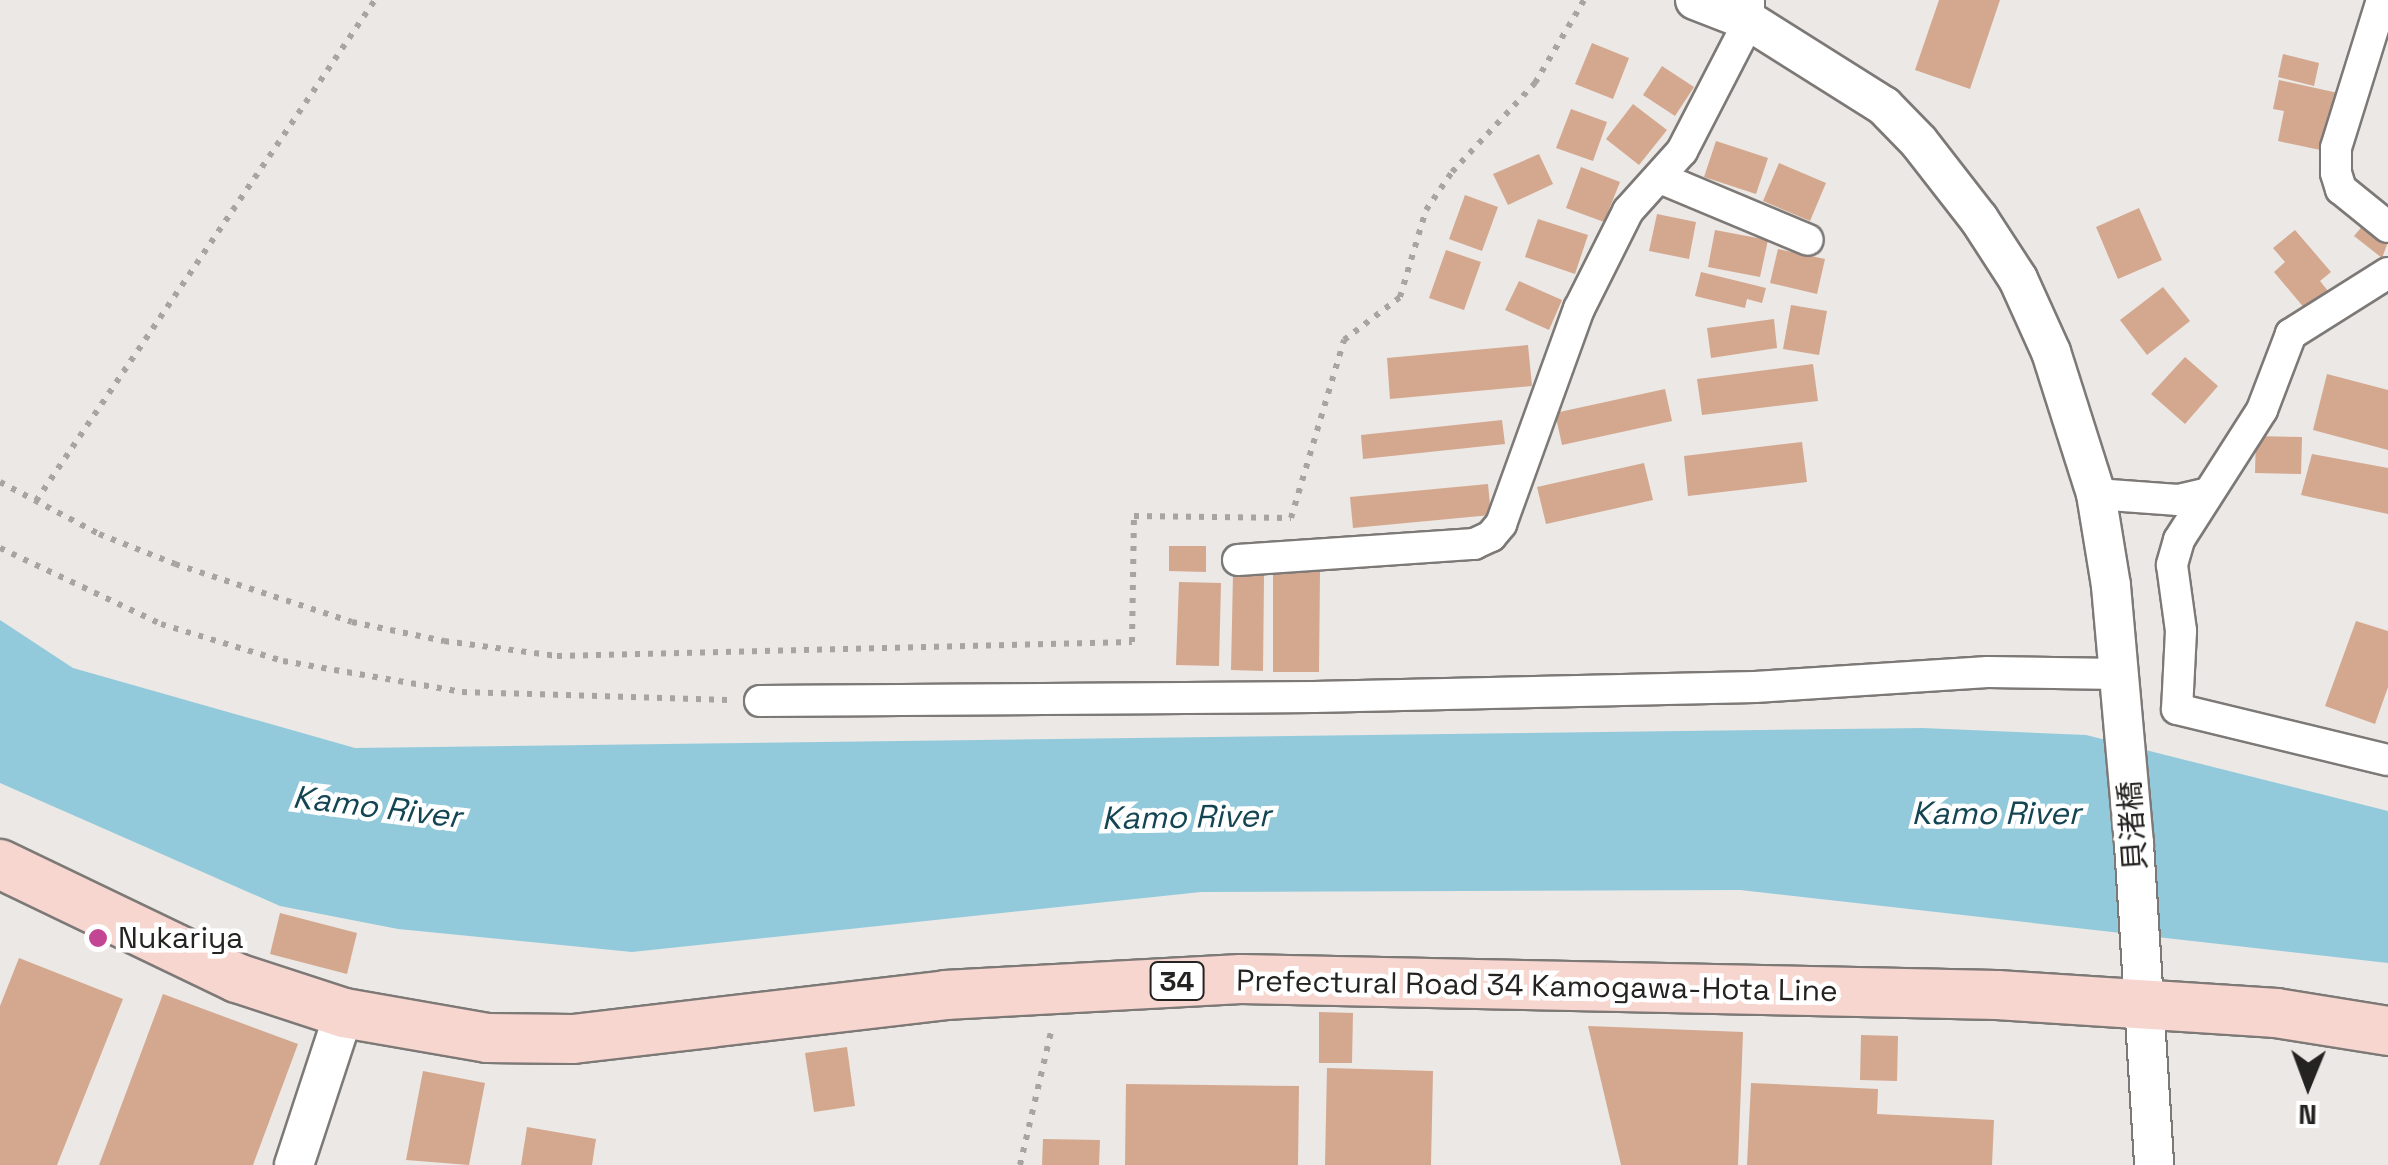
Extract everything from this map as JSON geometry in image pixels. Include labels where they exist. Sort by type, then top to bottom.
[{"type":"main road","name":"Prefectural Road 34 Kamogawa-Hota Line","points":[[0,864],[205,965],[344,1013],[460,1035],[573,1040],[758,1016],[1062,987],[1316,979],[1997,994],[2289,1014],[2388,1031]]},
{"type":"street","name":"貝渚橋","points":[[1696,0],[1749,11],[1884,106],[1918,142],[1978,219],[2018,279],[2051,352],[2096,494],[2121,684],[2154,1165]]},
{"type":"street","points":[[2382,0],[2336,148],[2336,172],[2342,189],[2388,227]]},
{"type":"street","points":[[1238,560],[1474,544],[1491,536],[1501,524],[1579,308],[1628,211],[1682,152],[1749,11]]},
{"type":"street","points":[[1660,178],[1808,240]]},
{"type":"street","points":[[2388,274],[2291,334],[2262,410],[2179,540],[2172,565],[2181,631],[2177,710],[2388,760]]},
{"type":"street","points":[[2096,494],[2178,500],[2208,494]]},
{"type":"street","points":[[760,701],[1333,696],[1755,687],[1988,672],[2121,684]]},
{"type":"street","points":[[294,1165],[344,1013]]},
{"type":"path","points":[[36,501],[375,0]]},
{"type":"path","points":[[0,482],[98,534],[298,606],[444,641],[557,656],[1132,642],[1134,516],[1291,518],[1344,340],[1400,297],[1426,210],[1452,172],[1536,83],[1584,0]]},
{"type":"path","points":[[0,548],[161,624],[283,661],[462,692],[760,701]]},
{"type":"path","points":[[1020,1165],[1062,987]]},
{"type":"water","name":"Kamo River","points":[[0,620],[73,668],[355,748],[1923,728],[2086,735],[2388,811],[2388,963],[1740,890],[1201,892],[632,952],[398,929],[280,906],[0,783]]},
{"type":"building","points":[[1939,0],[2000,0],[1970,89],[1915,70]]},
{"type":"building","points":[[1592,43],[1629,58],[1613,99],[1575,84]]},
{"type":"building","points":[[2283,54],[2319,63],[2314,86],[2278,77]]},
{"type":"building","points":[[1662,66],[1694,87],[1675,116],[1643,95]]},
{"type":"building","points":[[2279,80],[2338,93],[2325,151],[2278,141],[2284,111],[2273,109]]},
{"type":"building","points":[[1633,104],[1667,130],[1639,165],[1606,139]]},
{"type":"building","points":[[1571,109],[1607,122],[1593,161],[1556,148]]},
{"type":"building","points":[[1716,141],[1768,158],[1756,194],[1704,177]]},
{"type":"building","points":[[1539,154],[1553,184],[1508,205],[1493,174]]},
{"type":"building","points":[[1779,163],[1826,183],[1810,221],[1763,201]]},
{"type":"building","points":[[1581,167],[1620,182],[1604,222],[1566,208]]},
{"type":"building","points":[[1465,195],[1498,207],[1482,251],[1449,239]]},
{"type":"building","points":[[2139,208],[2162,260],[2118,279],[2096,227]]},
{"type":"building","points":[[1657,214],[1696,222],[1689,259],[1649,251]]},
{"type":"building","points":[[1538,219],[1588,235],[1575,274],[1525,257]]},
{"type":"building","points":[[2365,223],[2388,242],[2382,258],[2354,236]]},
{"type":"building","points":[[1715,230],[1768,240],[1760,277],[1708,267]]},
{"type":"building","points":[[2295,230],[2331,272],[2320,281],[2328,291],[2306,310],[2274,272],[2285,262],[2273,248]]},
{"type":"building","points":[[1778,249],[1825,259],[1817,294],[1770,283]]},
{"type":"building","points":[[1446,250],[1481,262],[1464,310],[1429,298]]},
{"type":"building","points":[[1701,272],[1766,288],[1762,303],[1747,299],[1745,308],[1695,296]]},
{"type":"building","points":[[1519,281],[1562,300],[1549,330],[1505,310]]},
{"type":"building","points":[[2163,287],[2190,321],[2147,355],[2120,320]]},
{"type":"building","points":[[1791,305],[1827,311],[1819,355],[1783,349]]},
{"type":"building","points":[[1774,319],[1777,348],[1711,358],[1707,328]]},
{"type":"building","points":[[1528,345],[1532,386],[1390,399],[1387,358]]},
{"type":"building","points":[[2185,357],[2218,386],[2185,424],[2151,394]]},
{"type":"building","points":[[1813,364],[1818,401],[1702,415],[1697,379]]},
{"type":"building","points":[[2327,374],[2388,390],[2388,450],[2313,430]]},
{"type":"building","points":[[1665,389],[1672,421],[1562,445],[1555,413]]},
{"type":"building","points":[[1502,420],[1505,444],[1363,459],[1361,435]]},
{"type":"building","points":[[2256,436],[2302,437],[2301,474],[2255,473]]},
{"type":"building","points":[[1802,442],[1807,482],[1688,496],[1684,456]]},
{"type":"building","points":[[2312,454],[2388,468],[2388,514],[2301,495]]},
{"type":"building","points":[[1644,463],[1653,500],[1546,524],[1537,487]]},
{"type":"building","points":[[1488,484],[1491,515],[1353,528],[1350,497]]},
{"type":"building","points":[[1169,546],[1206,546],[1206,572],[1169,571]]},
{"type":"building","points":[[1273,572],[1320,572],[1319,672],[1273,672]]},
{"type":"building","points":[[1233,574],[1264,575],[1263,671],[1231,670]]},
{"type":"building","points":[[1179,582],[1221,583],[1219,666],[1176,665]]},
{"type":"building","points":[[2356,621],[2388,631],[2388,687],[2375,724],[2325,706]]},
{"type":"building","points":[[280,913],[357,933],[347,974],[270,954]]},
{"type":"building","points":[[19,958],[123,999],[57,1165],[0,1165],[0,1006]]},
{"type":"building","points":[[163,994],[298,1044],[253,1165],[99,1165]]},
{"type":"building","points":[[1319,1012],[1353,1013],[1352,1063],[1319,1063]]},
{"type":"building","points":[[1588,1026],[1743,1032],[1738,1165],[1621,1165]]},
{"type":"building","points":[[1861,1035],[1898,1036],[1897,1081],[1860,1080]]},
{"type":"building","points":[[847,1047],[855,1106],[814,1112],[805,1053]]},
{"type":"building","points":[[1327,1068],[1433,1071],[1431,1165],[1325,1165]]},
{"type":"building","points":[[423,1071],[485,1083],[469,1165],[406,1160]]},
{"type":"building","points":[[1751,1083],[1878,1089],[1877,1114],[1994,1120],[1992,1165],[1747,1165]]},
{"type":"building","points":[[1126,1084],[1299,1086],[1298,1165],[1125,1165]]},
{"type":"building","points":[[527,1127],[596,1139],[592,1165],[521,1165]]},
{"type":"building","points":[[1043,1139],[1100,1140],[1099,1165],[1042,1165]]},
{"type":"place","name":"Nukariya","points":[[98,938]]}]
